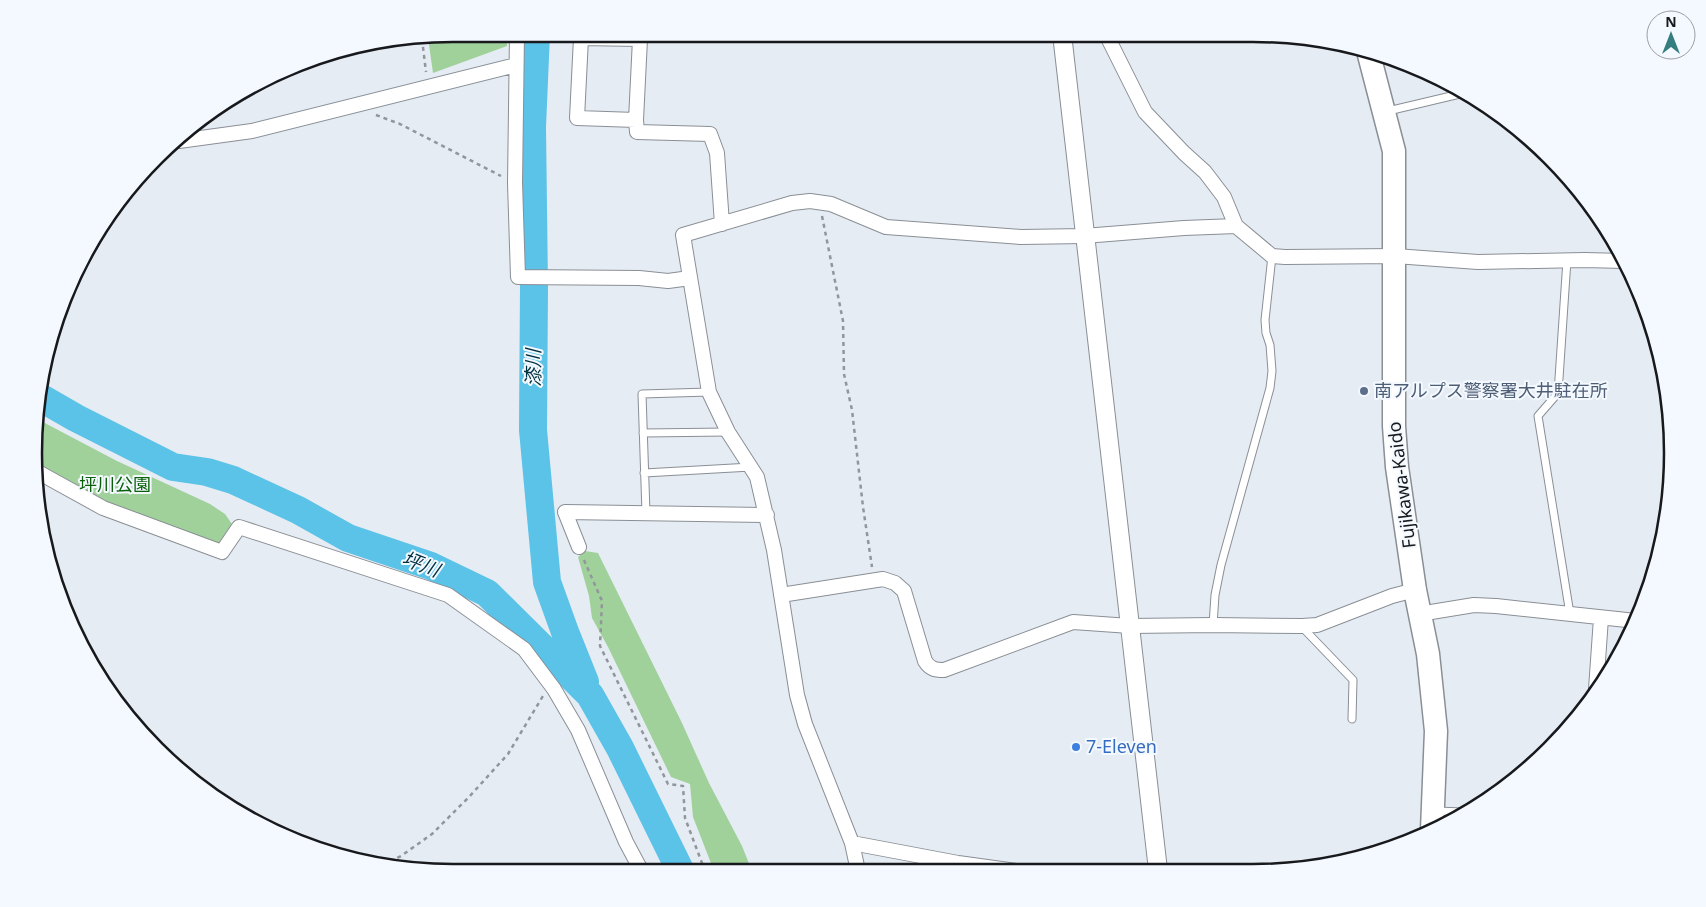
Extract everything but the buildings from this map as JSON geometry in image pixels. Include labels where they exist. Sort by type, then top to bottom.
[{"type":"main road","name":"Fujikawa-Kaido","points":[[1371,60],[1394,151],[1394,426],[1415,590],[1428,654],[1436,731],[1433,821]]},
{"type":"street","points":[[517,42],[515,183],[518,277],[639,278],[668,281],[690,278]]},
{"type":"street","points":[[581,42],[576,118],[636,120]]},
{"type":"street","points":[[640,42],[637,132],[710,134],[717,153],[722,224]]},
{"type":"street","points":[[1063,42],[1157,864]]},
{"type":"street","points":[[1110,42],[1145,112],[1205,172],[1224,197],[1236,226],[1272,256],[1395,256],[1478,262],[1615,261]]},
{"type":"street","points":[[188,140],[252,132],[516,65]]},
{"type":"street","points":[[856,864],[852,843],[805,724],[795,686],[774,550],[757,477],[728,432],[710,392],[683,235],[792,203],[810,201],[831,204],[886,226],[1021,237],[1084,236],[1236,226]]},
{"type":"street","points":[[43,475],[103,508],[222,552],[239,527],[448,595],[524,649],[550,684],[578,730],[626,842],[638,864]]},
{"type":"street","points":[[579,548],[565,512],[767,515]]},
{"type":"street","points":[[781,595],[883,579],[895,583],[904,591],[925,662],[929,668],[944,670],[1072,622],[1130,626],[1317,625],[1392,596],[1415,590]]},
{"type":"street","points":[[1419,614],[1474,605],[1628,620]]},
{"type":"street","points":[[1597,677],[1601,618]]},
{"type":"street","points":[[852,843],[966,864]]},
{"type":"lane","points":[[1385,112],[1453,96]]},
{"type":"lane","points":[[1213,625],[1215,595],[1221,565],[1270,388],[1272,371],[1270,345],[1266,333],[1265,320],[1272,256]]},
{"type":"lane","points":[[1567,260],[1558,392],[1538,416],[1570,614]]},
{"type":"lane","points":[[646,513],[642,394],[710,392]]},
{"type":"lane","points":[[643,433],[728,432]]},
{"type":"lane","points":[[644,473],[751,468]]},
{"type":"lane","points":[[1302,626],[1352,680],[1352,719]]},
{"type":"path","points":[[423,43],[428,88]]},
{"type":"path","points":[[350,107],[400,124],[515,183]]},
{"type":"path","points":[[820,202],[843,321],[844,374],[852,410],[872,567],[871,581]]},
{"type":"path","points":[[579,548],[602,601],[600,646],[668,784],[683,786],[684,818],[703,864]]},
{"type":"path","points":[[393,860],[432,834],[508,754],[550,684]]},
{"type":"green space","points":[[507,42],[507,46],[433,73],[429,43]]},
{"type":"green space","name":"坪川公園","points":[[44,422],[117,461],[210,504],[225,514],[232,524],[216,547],[103,505],[43,470]]},
{"type":"green space","points":[[585,551],[598,553],[749,864],[711,864],[693,817],[690,784],[671,777],[592,618],[589,596],[578,557]]},
{"type":"waterway","name":"漆川","points":[[536,42],[532,127],[533,430],[547,582],[585,682]]},
{"type":"waterway","name":"坪川","points":[[46,401],[173,467],[207,472],[233,480],[298,510],[348,538],[431,566],[487,593],[590,695],[620,748],[677,864]]},
{"type":"place","name":"南アルプス警察署大井駐在所","points":[[1364,391]]},
{"type":"place","name":"7-Eleven","points":[[1076,747]]}]
